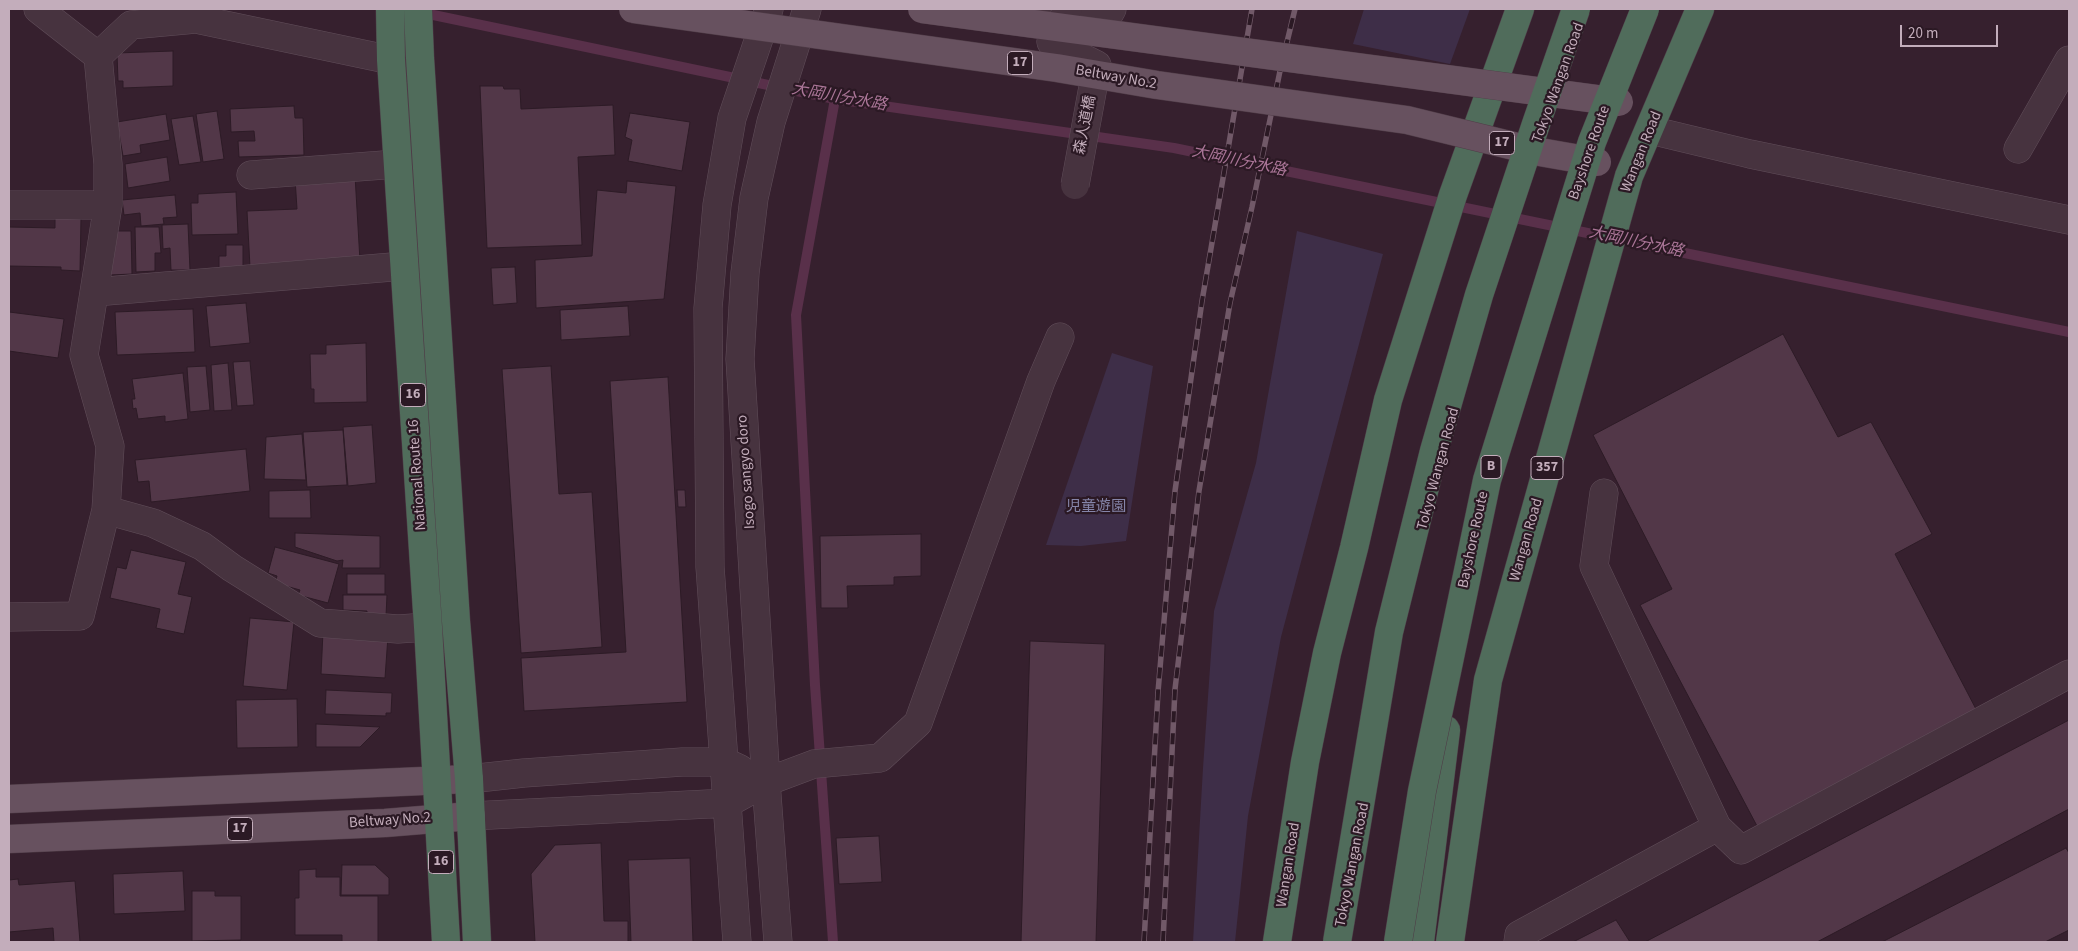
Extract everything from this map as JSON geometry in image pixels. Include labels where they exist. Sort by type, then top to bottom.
[{"type":"highway","name":"National Route 16","points":[[390,9],[390,60],[428,627],[446,942]]},
{"type":"highway","name":"National Route 16","points":[[418,9],[456,620],[469,779]]},
{"type":"highway","name":"Wangan Road","points":[[1277,942],[1305,762],[1327,653],[1354,548],[1388,400],[1453,195],[1520,9]]},
{"type":"highway","points":[[1337,942],[1389,632],[1434,451],[1479,295],[1576,9]]},
{"type":"highway","name":"Tokyo Wangan Road","points":[[1337,942],[1397,634],[1440,455],[1501,252],[1534,151],[1585,9]]},
{"type":"highway","name":"Bayshore Route","points":[[1398,942],[1422,791],[1487,480],[1592,142],[1645,9]]},
{"type":"highway","points":[[1420,942],[1439,780],[1456,660],[1501,473],[1597,162],[1654,9]]},
{"type":"highway","name":"Wangan Road","points":[[1450,942],[1488,680],[1629,176],[1700,9]]},
{"type":"highway","name":"16","points":[[469,779],[477,942]]},
{"type":"main road","name":"Beltway No.2","points":[[633,9],[1057,68],[1157,85],[1407,120],[1534,151],[1597,162]]},
{"type":"main road","points":[[922,9],[1619,102]]},
{"type":"main road","points":[[9,798],[469,779]]},
{"type":"main road","name":"Beltway No.2","points":[[9,839],[385,823],[471,816]]},
{"type":"street","points":[[9,617],[80,616],[106,510],[110,446],[84,355],[108,205],[108,164],[98,56],[38,9]]},
{"type":"street","points":[[737,942],[710,567],[708,308],[717,205],[732,118],[770,9]]},
{"type":"street","points":[[1051,9],[1108,16],[1112,9]]},
{"type":"street","name":"森人道橋","points":[[1068,9],[1051,42],[1097,65],[1074,185]]},
{"type":"street","name":"Isogo sangyo doro","points":[[778,942],[766,782],[740,359],[745,272],[754,198],[771,122],[805,13]]},
{"type":"street","points":[[98,56],[131,25],[196,19],[390,60]]},
{"type":"street","points":[[2018,149],[2069,60]]},
{"type":"street","points":[[1650,130],[1750,154],[2069,220]]},
{"type":"street","points":[[250,175],[397,164]]},
{"type":"street","points":[[9,205],[108,205]]},
{"type":"street","points":[[95,292],[404,266]]},
{"type":"street","name":"Beltway No.2","points":[[471,816],[728,803],[766,782],[827,763],[880,758],[918,723],[1041,381],[1060,336]]},
{"type":"street","points":[[1604,492],[1594,566],[1717,826],[1741,850],[2069,674]]},
{"type":"street","points":[[106,510],[153,523],[202,546],[232,568],[320,623],[398,629],[428,627]]},
{"type":"street","points":[[469,779],[524,773],[672,763],[725,762],[766,782]]},
{"type":"street","points":[[1518,942],[1519,935],[1717,826]]},
{"type":"green space","points":[[1364,9],[1470,9],[1450,64],[1353,44]]},
{"type":"green space","points":[[1297,231],[1383,254],[1281,637],[1248,816],[1235,942],[1193,942],[1214,611],[1256,463]]},
{"type":"green space","name":"児童遊園","points":[[1112,353],[1153,366],[1126,541],[1081,546],[1046,545]]},
{"type":"building","points":[[173,51],[173,86],[123,88],[123,81],[118,81],[117,53]]},
{"type":"building","points":[[480,86],[503,86],[504,89],[520,89],[521,109],[613,105],[615,155],[578,157],[582,245],[487,248]]},
{"type":"building","points":[[294,106],[295,118],[303,118],[304,155],[239,157],[238,141],[255,141],[254,131],[231,132],[230,109]]},
{"type":"building","points":[[217,111],[224,159],[203,162],[196,114]]},
{"type":"building","points":[[630,113],[690,122],[682,171],[628,161],[632,140],[625,137]]},
{"type":"building","points":[[166,114],[170,140],[140,145],[141,153],[123,156],[117,122]]},
{"type":"building","points":[[193,116],[201,162],[179,165],[171,119]]},
{"type":"building","points":[[167,157],[170,181],[128,188],[125,164]]},
{"type":"building","points":[[355,175],[360,261],[250,267],[247,211],[297,209],[295,178]]},
{"type":"building","points":[[627,181],[676,186],[664,299],[536,308],[535,260],[592,256],[597,190],[626,193]]},
{"type":"building","points":[[236,192],[238,234],[192,235],[191,203],[198,203],[198,194]]},
{"type":"building","points":[[175,195],[177,217],[163,218],[164,224],[141,226],[140,213],[124,215],[122,200]]},
{"type":"building","points":[[55,218],[81,219],[80,271],[61,270],[61,267],[9,266],[9,227],[55,228]]},
{"type":"building","points":[[188,224],[190,270],[171,270],[170,248],[163,249],[162,225]]},
{"type":"building","points":[[135,227],[159,227],[161,253],[155,253],[155,271],[136,272]]},
{"type":"building","points":[[114,231],[131,231],[132,274],[110,275]]},
{"type":"building","points":[[226,245],[243,245],[243,274],[219,274],[219,256],[226,256]]},
{"type":"building","points":[[515,267],[517,303],[493,305],[491,268]]},
{"type":"building","points":[[246,303],[250,343],[210,347],[206,306]]},
{"type":"building","points":[[628,306],[630,336],[561,340],[560,310]]},
{"type":"building","points":[[193,309],[195,352],[117,355],[115,312]]},
{"type":"building","points":[[9,312],[64,319],[58,358],[9,351]]},
{"type":"building","points":[[1783,334],[1838,437],[1871,422],[1932,534],[1895,554],[1977,711],[1757,826],[1640,605],[1672,589],[1593,435]]},
{"type":"building","points":[[366,343],[367,402],[314,403],[314,389],[311,389],[310,354],[326,354],[326,345]]},
{"type":"building","points":[[250,361],[254,405],[237,406],[233,362]]},
{"type":"building","points":[[228,363],[232,410],[214,411],[211,365]]},
{"type":"building","points":[[206,366],[210,410],[190,412],[187,367]]},
{"type":"building","points":[[551,366],[559,494],[592,492],[602,647],[521,653],[502,369]]},
{"type":"building","points":[[183,373],[188,419],[165,422],[165,416],[138,419],[136,408],[133,409],[132,399],[135,399],[132,379]]},
{"type":"building","points":[[668,377],[687,702],[524,711],[521,658],[626,652],[610,381]]},
{"type":"building","points":[[372,425],[376,483],[348,486],[343,427]]},
{"type":"building","points":[[343,430],[347,485],[307,487],[303,432]]},
{"type":"building","points":[[302,434],[306,480],[264,479],[266,437]]},
{"type":"building","points":[[246,449],[250,491],[151,502],[149,481],[138,482],[135,460]]},
{"type":"building","points":[[310,490],[311,518],[269,518],[269,491]]},
{"type":"building","points":[[677,490],[685,490],[686,507],[678,507]]},
{"type":"building","points":[[295,533],[380,536],[380,568],[342,568],[343,560],[337,561],[295,547]]},
{"type":"building","points":[[921,534],[921,576],[894,577],[894,585],[847,586],[848,608],[821,608],[820,536]]},
{"type":"building","points":[[275,547],[339,564],[328,603],[298,595],[300,590],[275,583],[277,576],[268,573]]},
{"type":"building","points":[[131,550],[186,562],[178,594],[192,597],[184,634],[156,628],[160,609],[110,598],[117,567],[126,569]]},
{"type":"building","points":[[347,574],[385,574],[385,594],[347,594]]},
{"type":"building","points":[[343,595],[387,595],[386,616],[367,615],[367,611],[343,610]]},
{"type":"building","points":[[250,618],[294,622],[287,690],[243,686]]},
{"type":"building","points":[[323,632],[388,636],[385,678],[321,674]]},
{"type":"building","points":[[1030,641],[1105,644],[1096,942],[1021,942]]},
{"type":"building","points":[[326,690],[392,693],[391,713],[386,713],[386,716],[325,714]]},
{"type":"building","points":[[297,699],[298,747],[237,748],[236,700]]},
{"type":"building","points":[[2069,720],[2069,809],[1817,942],[1645,942]]},
{"type":"building","points":[[316,724],[380,727],[360,747],[316,747]]},
{"type":"building","points":[[879,836],[882,882],[839,884],[836,838]]},
{"type":"building","points":[[601,843],[604,921],[628,921],[628,942],[535,942],[531,874],[555,845]]},
{"type":"building","points":[[2066,848],[2069,853],[2069,930],[2045,942],[1882,942]]},
{"type":"building","points":[[690,858],[693,942],[631,942],[628,860]]},
{"type":"building","points":[[342,865],[375,865],[389,878],[389,895],[341,895]]},
{"type":"building","points":[[316,869],[316,877],[340,877],[340,896],[378,896],[378,942],[342,942],[342,935],[295,935],[295,898],[299,898],[299,870]]},
{"type":"building","points":[[183,871],[185,911],[114,914],[113,874]]},
{"type":"building","points":[[18,879],[19,885],[75,881],[80,942],[54,942],[53,928],[9,932],[9,880]]},
{"type":"building","points":[[192,891],[215,891],[215,896],[241,896],[241,940],[192,941]]},
{"type":"building","points":[[1616,920],[1630,942],[1573,942]]},
{"type":"waterway","name":"大岡川分水路","points":[[419,12],[835,99],[1174,148],[2069,332]]},
{"type":"waterway","points":[[833,942],[815,685],[796,315],[835,99]]},
{"type":"railway","points":[[1144,942],[1158,692],[1175,491],[1202,301],[1252,9]]},
{"type":"railway","points":[[1163,942],[1175,689],[1199,491],[1230,303],[1295,9]]}]
